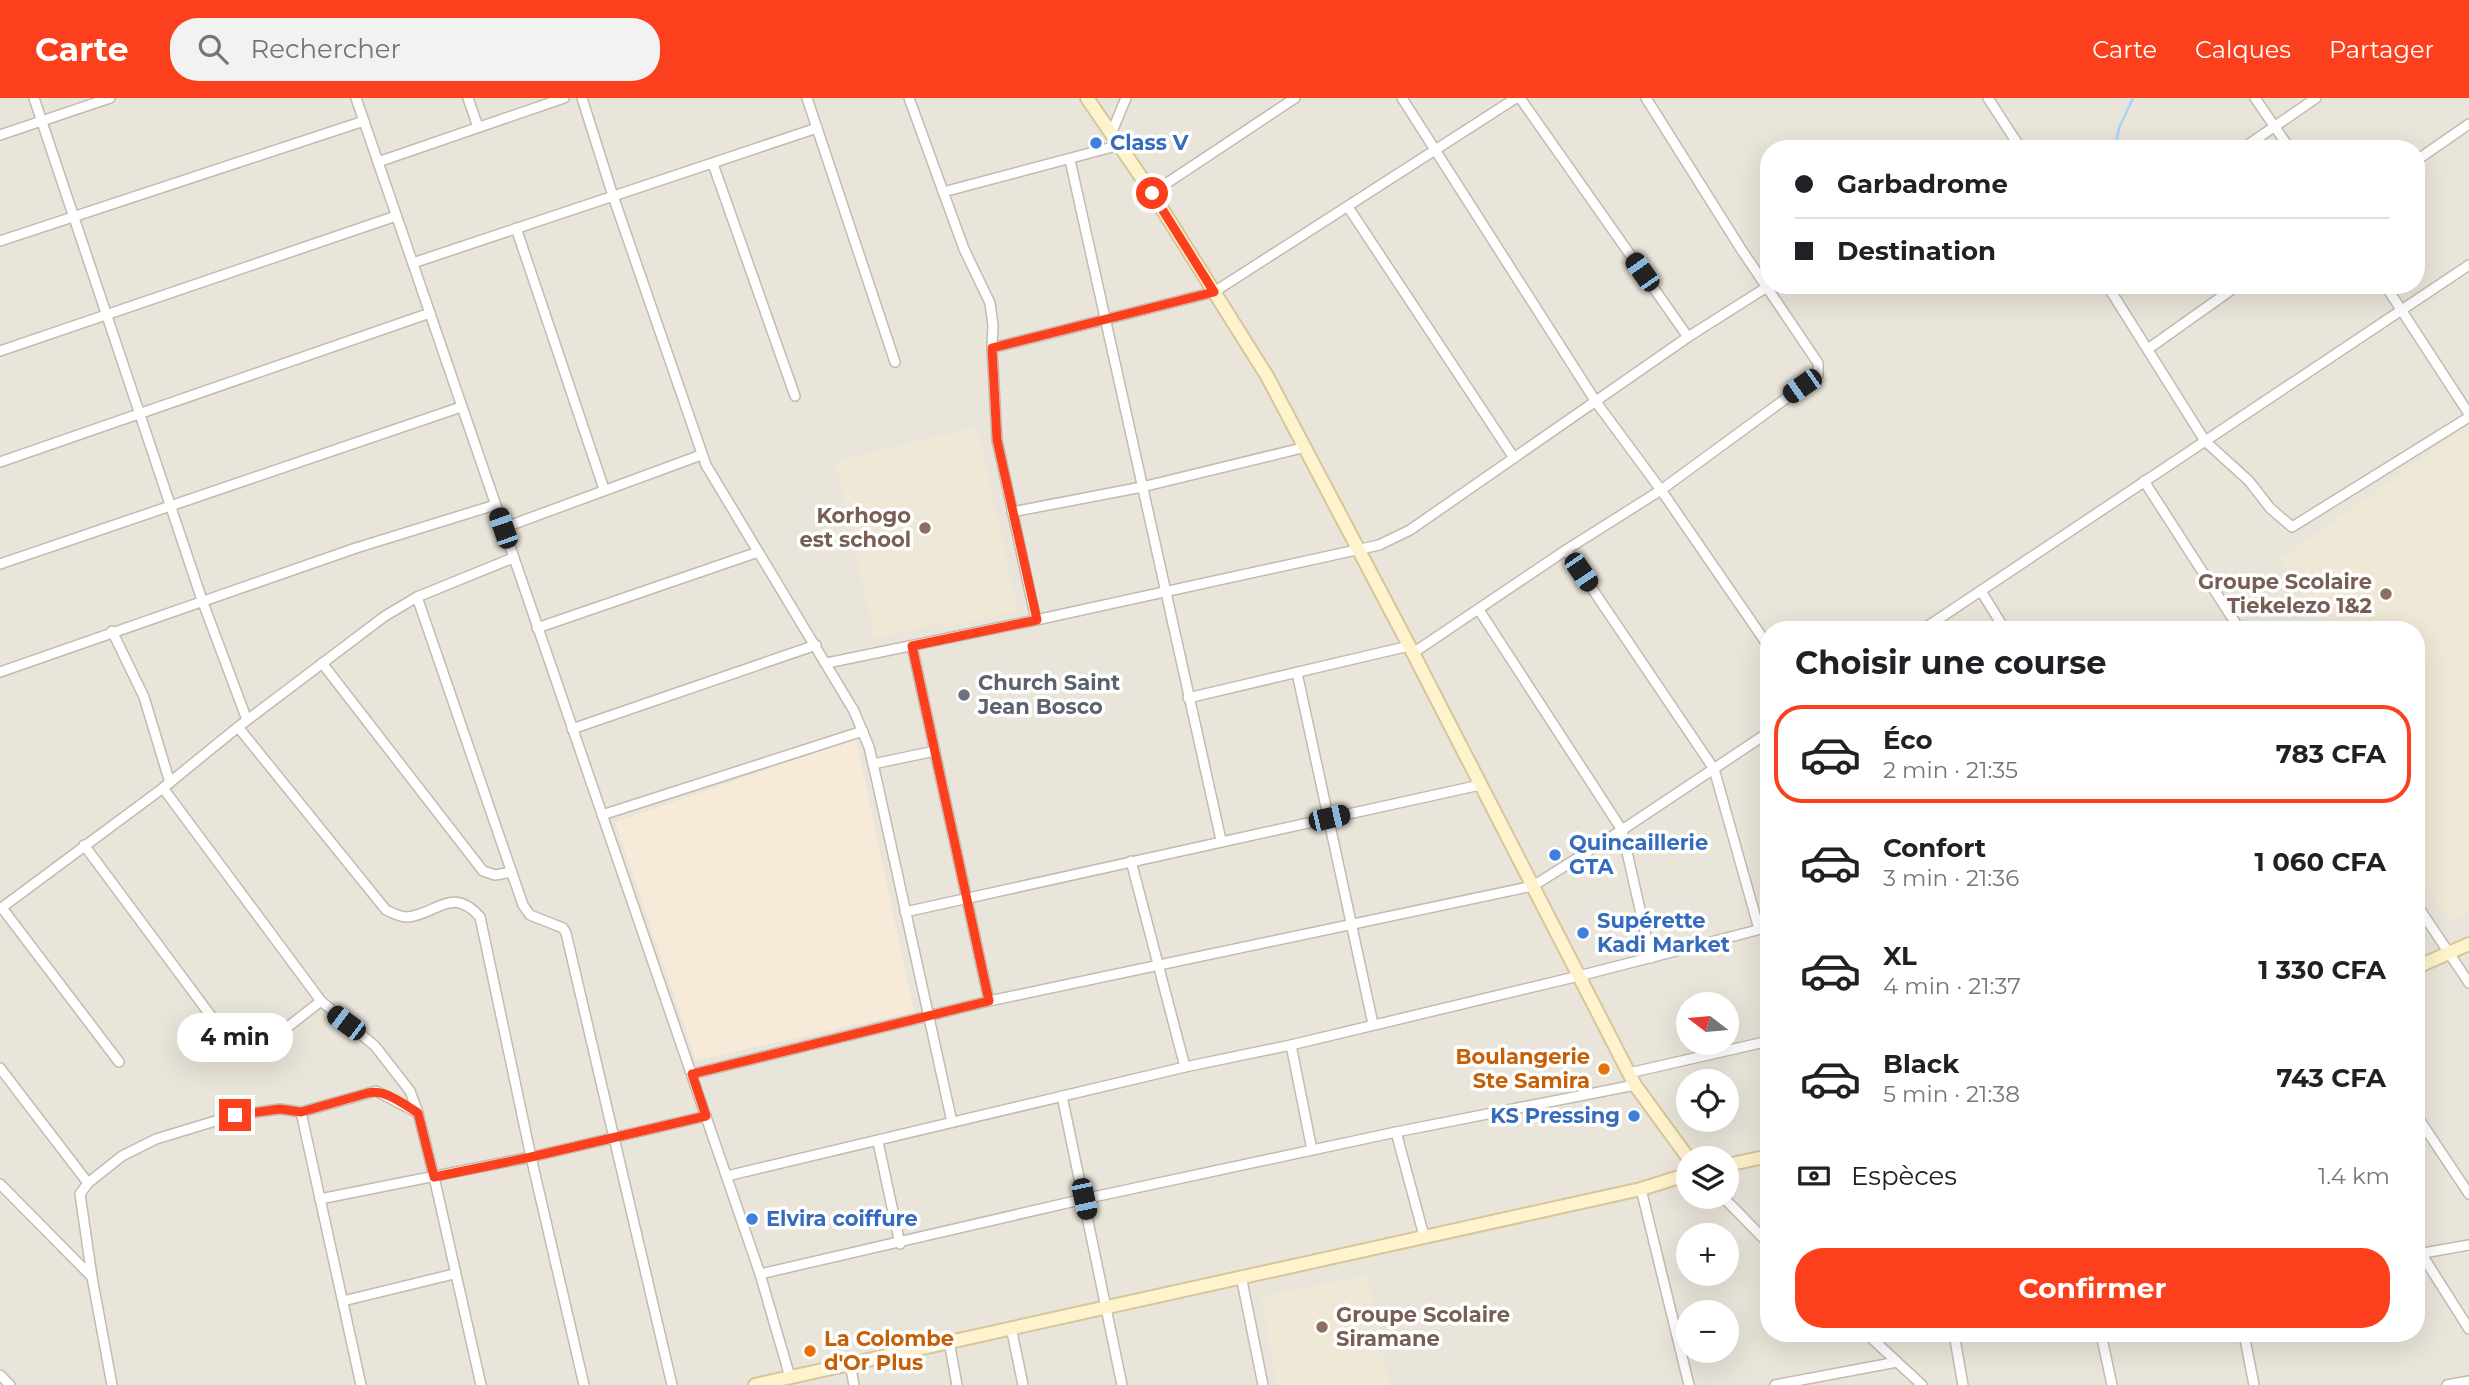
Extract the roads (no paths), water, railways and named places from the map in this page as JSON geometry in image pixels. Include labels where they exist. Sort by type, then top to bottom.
[{"type":"street","points":[[34,98],[202,600],[247,720]]},
{"type":"street","points":[[0,135],[110,98]]},
{"type":"street","points":[[356,98],[761,1274],[790,1377]]},
{"type":"street","points":[[468,98],[478,127]]},
{"type":"street","points":[[378,162],[564,98]]},
{"type":"street","points":[[582,98],[612,196],[701,455],[711,476],[827,663],[863,731],[873,764],[953,1122]]},
{"type":"street","points":[[807,98],[895,362]]},
{"type":"street","points":[[909,98],[964,249],[990,303],[997,440],[1037,620]]},
{"type":"street","points":[[1087,98],[1152,193],[1267,376],[1632,1079],[1680,1146]]},
{"type":"street","points":[[1111,134],[1125,98]]},
{"type":"street","points":[[1152,193],[1295,98]]},
{"type":"street","points":[[1402,98],[1596,402],[1661,490],[1760,634]]},
{"type":"street","points":[[992,348],[1214,292],[1518,98],[1688,337]]},
{"type":"street","points":[[1646,98],[1760,276]]},
{"type":"street","points":[[1988,98],[2015,140]]},
{"type":"street","points":[[2255,98],[2284,140]]},
{"type":"street","points":[[2255,140],[2316,98]]},
{"type":"street","points":[[0,241],[364,121]]},
{"type":"street","points":[[2425,154],[2469,124]]},
{"type":"street","points":[[413,263],[817,128]]},
{"type":"street","points":[[943,192],[1120,145]]},
{"type":"street","points":[[1070,160],[1221,840]]},
{"type":"street","points":[[713,164],[795,396]]},
{"type":"street","points":[[1348,207],[1514,458]]},
{"type":"street","points":[[0,351],[396,216]]},
{"type":"street","points":[[516,228],[604,489]]},
{"type":"street","points":[[2425,294],[2469,265]]},
{"type":"street","points":[[827,663],[1380,545],[1410,530],[1688,337],[1760,291]]},
{"type":"street","points":[[1188,698],[1411,649],[1479,610],[1566,550],[1661,490],[1818,375],[1818,363],[1772,294]]},
{"type":"street","points":[[2113,294],[2205,441],[2249,481],[2270,508],[2291,527],[2469,416],[2391,294]]},
{"type":"street","points":[[2148,349],[2225,294]]},
{"type":"street","points":[[1935,621],[2425,294]]},
{"type":"street","points":[[0,462],[430,313]]},
{"type":"street","points":[[0,564],[461,407]]},
{"type":"street","points":[[1012,512],[1142,487],[1306,447]]},
{"type":"street","points":[[503,528],[701,455]]},
{"type":"street","points":[[2144,481],[2234,621]]},
{"type":"street","points":[[0,672],[384,538],[495,505]]},
{"type":"street","points":[[727,1176],[1185,1067],[1291,1045],[1579,976],[1759,929],[1714,769],[1566,550]]},
{"type":"street","points":[[537,628],[758,552]]},
{"type":"street","points":[[119,1062],[1,908],[167,785],[247,720],[385,616],[417,597],[513,558]]},
{"type":"street","points":[[1980,591],[1999,621]]},
{"type":"street","points":[[417,597],[523,905],[530,915],[563,928],[566,933],[672,1385]]},
{"type":"street","points":[[1479,610],[1622,830],[1651,958]]},
{"type":"street","points":[[112,631],[144,697],[167,785],[321,1001],[375,1045],[410,1091],[434,1177],[481,1385]]},
{"type":"street","points":[[572,729],[816,645]]},
{"type":"street","points":[[912,646],[989,1001]]},
{"type":"street","points":[[322,663],[482,871],[495,876],[512,872]]},
{"type":"street","points":[[1297,673],[1373,1024]]},
{"type":"street","points":[[238,727],[386,910],[407,917],[450,902],[473,909],[480,918],[583,1385]]},
{"type":"street","points":[[602,815],[863,731]]},
{"type":"street","points":[[692,1074],[989,1001],[1533,886],[1760,738]]},
{"type":"street","points":[[873,764],[935,751]]},
{"type":"street","points":[[905,912],[1221,840],[1480,785]]},
{"type":"street","points":[[84,845],[237,1051],[245,1055],[253,1054],[321,1001]]},
{"type":"street","points":[[1131,861],[1185,1067]]},
{"type":"street","points":[[2425,917],[2469,983]]},
{"type":"street","points":[[2425,963],[2469,944]]},
{"type":"street","points":[[761,1274],[900,1244],[1084,1199],[1632,1079],[1760,1043]]},
{"type":"street","points":[[1291,1045],[1312,1150]]},
{"type":"street","points":[[0,1068],[88,1183]]},
{"type":"street","points":[[112,1385],[80,1194],[88,1183],[136,1147],[190,1127],[254,1111],[280,1109],[301,1112],[376,1091],[418,1113]]},
{"type":"street","points":[[1062,1096],[1122,1385]]},
{"type":"street","points":[[301,1112],[361,1385]]},
{"type":"street","points":[[320,1199],[531,1157],[706,1116]]},
{"type":"street","points":[[2425,1128],[2469,1194]]},
{"type":"street","points":[[1396,1132],[1424,1236]]},
{"type":"street","points":[[878,1142],[900,1244]]},
{"type":"street","points":[[1739,1162],[1760,1158]]},
{"type":"street","points":[[755,1385],[1641,1189],[1676,1178]]},
{"type":"street","points":[[0,1185],[92,1277]]},
{"type":"street","points":[[1641,1189],[1689,1385]]},
{"type":"street","points":[[1735,1209],[1760,1235]]},
{"type":"street","points":[[2425,1251],[2469,1245]]},
{"type":"street","points":[[2425,1261],[2469,1329]]},
{"type":"street","points":[[343,1301],[454,1273]]},
{"type":"street","points":[[1241,1276],[1263,1385]]},
{"type":"street","points":[[1011,1327],[1023,1385]]},
{"type":"street","points":[[948,1342],[957,1385]]},
{"type":"street","points":[[1876,1342],[1922,1385]]},
{"type":"street","points":[[1955,1342],[1963,1385]]},
{"type":"street","points":[[2103,1342],[2112,1385]]},
{"type":"street","points":[[2246,1342],[2254,1385]]},
{"type":"street","points":[[1775,1385],[1897,1362]]},
{"type":"street","points":[[850,1364],[854,1385]]},
{"type":"street","points":[[0,1375],[10,1385]]},
{"type":"street","points":[[2447,1385],[2469,1381]]},
{"type":"waterway","points":[[2117,140],[2119,128],[2133,98]]},
{"type":"place","name":"Class V","points":[[1096,143]]},
{"type":"place","name":"Korhogo est school","points":[[925,528]]},
{"type":"place","name":"Groupe Scolaire Tiekelezo 1&2","points":[[2386,594]]},
{"type":"place","name":"Church Saint Jean Bosco","points":[[964,695]]},
{"type":"place","name":"Quincaillerie GTA","points":[[1555,855]]},
{"type":"place","name":"Supérette Kadi Market","points":[[1583,933]]},
{"type":"place","name":"Boulangerie Ste Samira","points":[[1604,1069]]},
{"type":"place","name":"KS Pressing","points":[[1634,1116]]},
{"type":"place","name":"Elvira coiffure","points":[[752,1219]]},
{"type":"place","name":"Groupe Scolaire Siramane","points":[[1322,1327]]},
{"type":"place","name":"La Colombe d'Or Plus","points":[[810,1351]]}]
